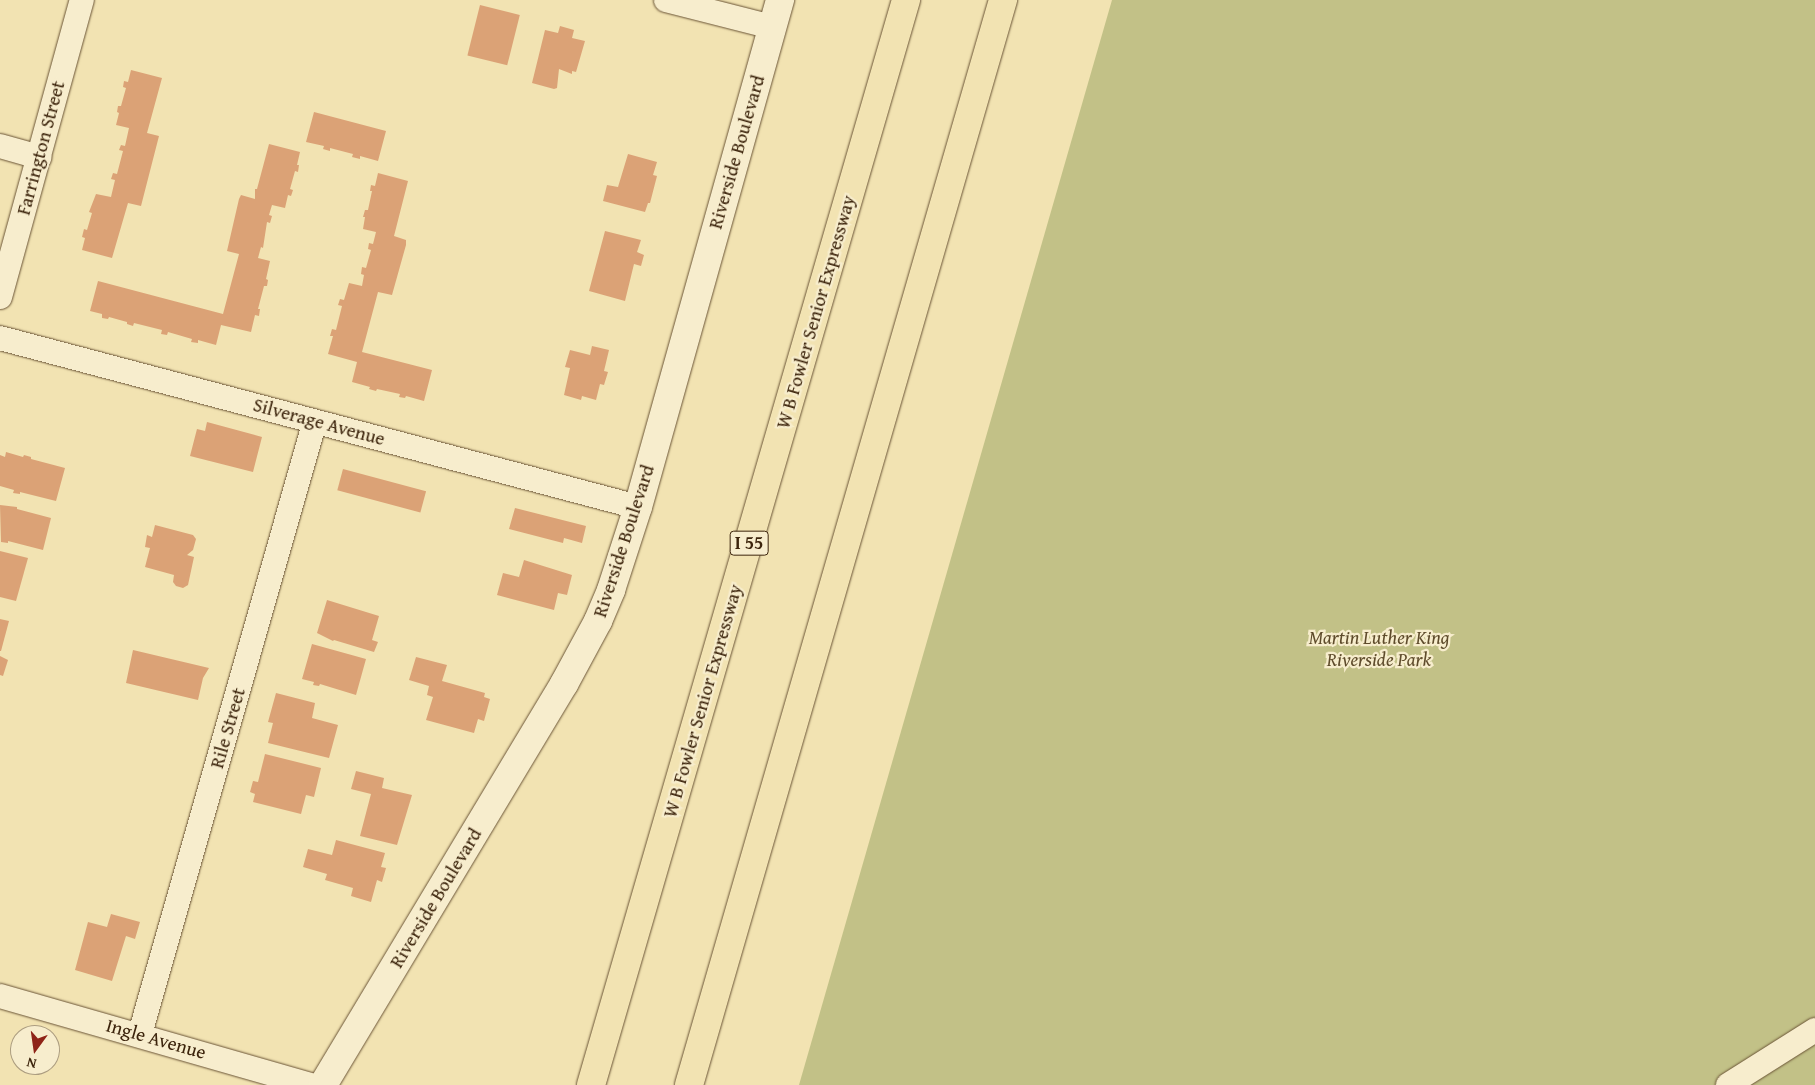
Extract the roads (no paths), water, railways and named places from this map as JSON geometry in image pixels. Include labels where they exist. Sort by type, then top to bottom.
[{"type":"highway","name":"W B Fowler Senior Expressway","points":[[591,1085],[906,0]]},
{"type":"highway","points":[[689,1085],[1003,0]]},
{"type":"street","name":"Farrington Street","points":[[0,297],[82,0]]},
{"type":"street","points":[[666,0],[772,28]]},
{"type":"street","name":"Riverside Boulevard","points":[[323,1085],[583,650],[611,590],[638,507],[780,0]]},
{"type":"street","points":[[0,146],[39,156]]},
{"type":"street","name":"Silverage Avenue","points":[[0,338],[638,507]]},
{"type":"street","name":"Rile Street","points":[[140,1034],[315,421]]},
{"type":"street","name":"Ingle Avenue","points":[[0,996],[140,1034],[311,1085]]},
{"type":"street","points":[[1728,1085],[1815,1030]]},
{"type":"park label","name":"Martin Luther King Riverside Park","points":[[1379,649]]}]
